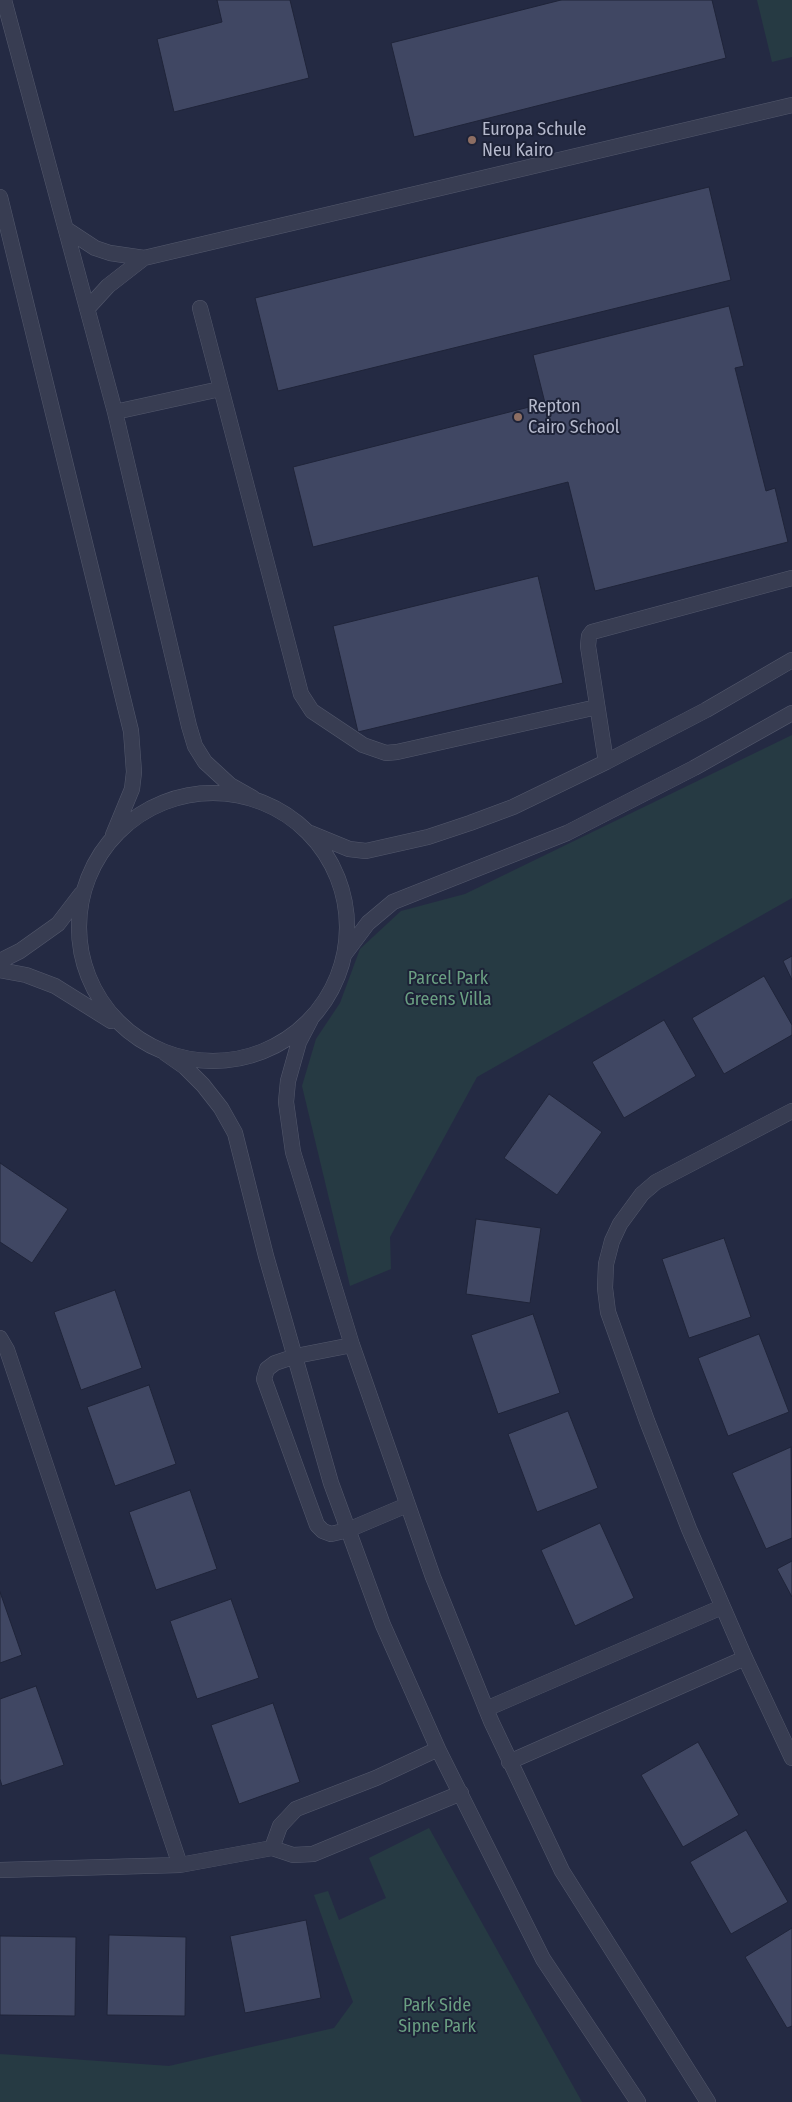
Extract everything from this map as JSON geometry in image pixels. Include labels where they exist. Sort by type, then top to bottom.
[{"type":"street","points":[[4,0],[115,412],[195,746],[205,762],[216,774],[253,798],[284,812],[310,833],[335,869],[346,911],[344,955]]},
{"type":"street","points":[[66,229],[95,248],[110,253],[144,258],[792,104]]},
{"type":"street","points":[[0,196],[131,731],[134,772],[132,789],[110,840]]},
{"type":"street","points":[[88,309],[108,286],[144,258]]},
{"type":"street","points":[[200,308],[301,694],[305,703],[319,718],[363,746],[380,752],[397,752],[597,707]]},
{"type":"street","points":[[115,412],[220,389]]},
{"type":"street","points":[[606,762],[588,646],[589,636],[592,632],[792,578]]},
{"type":"street","points":[[310,833],[349,849],[366,851],[428,837],[512,806],[606,762],[706,710],[792,660]]},
{"type":"street","points":[[708,2102],[562,1870],[509,1762],[486,1709],[433,1577],[352,1344],[293,1152],[286,1102],[292,1060],[311,1019],[332,989],[344,955],[368,922],[393,902],[566,833],[694,768],[792,713]]},
{"type":"street","points":[[125,1029],[100,1000],[83,965],[78,927],[84,888],[94,863],[110,840],[133,818],[160,803],[191,794],[222,792],[253,798]]},
{"type":"street","points":[[0,961],[20,951],[58,924],[84,888]]},
{"type":"street","points":[[0,970],[26,975],[55,986],[165,1053],[185,1067],[203,1085],[221,1108],[234,1133],[266,1256],[326,1464],[383,1625],[438,1749],[543,1959],[638,2102]]},
{"type":"street","points":[[165,1053],[203,1061],[243,1059],[280,1044],[311,1019]]},
{"type":"street","points":[[792,1111],[656,1182],[642,1194],[620,1224],[612,1242],[606,1264],[605,1288],[608,1312],[647,1421],[722,1607],[792,1758]]},
{"type":"street","points":[[0,1338],[10,1359],[180,1865]]},
{"type":"street","points":[[352,1344],[296,1356],[275,1363],[267,1369],[264,1379],[316,1525],[323,1531],[331,1534],[348,1530],[407,1505]]},
{"type":"street","points":[[486,1709],[722,1607]]},
{"type":"street","points":[[509,1762],[745,1658]]},
{"type":"street","points":[[272,1848],[280,1826],[296,1809],[376,1778],[438,1749]]},
{"type":"street","points":[[0,1870],[180,1865],[272,1848],[293,1856],[313,1854],[461,1793]]},
{"type":"green space","points":[[757,0],[792,0],[792,57],[772,62]]},
{"type":"green space","name":"Parcel Park Greens Villa","points":[[792,735],[792,898],[477,1077],[390,1237],[391,1269],[350,1286],[302,1086],[316,1039],[340,1003],[360,949],[401,911],[465,894]]},
{"type":"green space","name":"Park Side Sipne Park","points":[[429,1828],[582,2102],[0,2102],[0,2054],[169,2066],[334,2028],[353,2002],[314,1895],[328,1891],[339,1920],[386,1898],[369,1858]]},
{"type":"building","points":[[217,0],[290,0],[309,78],[174,112],[157,39],[222,22]]},
{"type":"building","points":[[561,0],[712,0],[726,58],[414,137],[391,43]]},
{"type":"building","points":[[709,187],[731,280],[278,391],[255,298]]},
{"type":"building","points":[[729,306],[744,366],[735,368],[766,491],[775,488],[788,542],[595,591],[568,482],[313,547],[293,467],[545,403],[533,355]]},
{"type":"building","points":[[538,576],[563,683],[358,732],[333,626]]},
{"type":"building","points":[[792,956],[792,980],[783,961]]},
{"type":"building","points":[[764,976],[792,1025],[792,1035],[724,1074],[692,1018]]},
{"type":"building","points":[[664,1020],[696,1076],[624,1118],[592,1062]]},
{"type":"building","points":[[549,1094],[602,1132],[557,1195],[504,1158]]},
{"type":"building","points":[[0,1163],[68,1209],[32,1263],[0,1242]]},
{"type":"building","points":[[476,1219],[541,1228],[530,1303],[466,1294]]},
{"type":"building","points":[[724,1238],[751,1317],[689,1338],[662,1259]]},
{"type":"building","points":[[115,1290],[142,1368],[81,1390],[54,1312]]},
{"type":"building","points":[[533,1314],[560,1393],[498,1414],[471,1335]]},
{"type":"building","points":[[759,1334],[789,1412],[728,1436],[698,1358]]},
{"type":"building","points":[[149,1385],[176,1464],[115,1486],[87,1407]]},
{"type":"building","points":[[568,1411],[598,1488],[537,1512],[508,1434]]},
{"type":"building","points":[[791,1447],[792,1538],[766,1549],[732,1473]]},
{"type":"building","points":[[190,1490],[217,1569],[156,1590],[129,1512]]},
{"type":"building","points":[[600,1523],[634,1598],[575,1626],[541,1550]]},
{"type":"building","points":[[792,1561],[792,1597],[777,1569]]},
{"type":"building","points":[[0,1592],[22,1655],[0,1663]]},
{"type":"building","points":[[231,1599],[259,1678],[197,1699],[170,1621]]},
{"type":"building","points":[[36,1686],[64,1765],[2,1786],[0,1779],[0,1699]]},
{"type":"building","points":[[273,1703],[300,1782],[239,1804],[211,1725]]},
{"type":"building","points":[[698,1742],[739,1815],[683,1847],[641,1775]]},
{"type":"building","points":[[746,1830],[788,1902],[731,1934],[690,1862]]},
{"type":"building","points":[[306,1920],[321,1998],[245,2013],[230,1936]]},
{"type":"building","points":[[792,1928],[792,2026],[787,2028],[745,1957]]},
{"type":"building","points":[[109,1935],[186,1937],[185,2016],[107,2015]]},
{"type":"building","points":[[0,1936],[76,1937],[75,2016],[0,2015]]},
{"type":"place","name":"Europa Schule Neu Kairo","points":[[472,140]]},
{"type":"place","name":"Repton Cairo School","points":[[518,417]]}]
